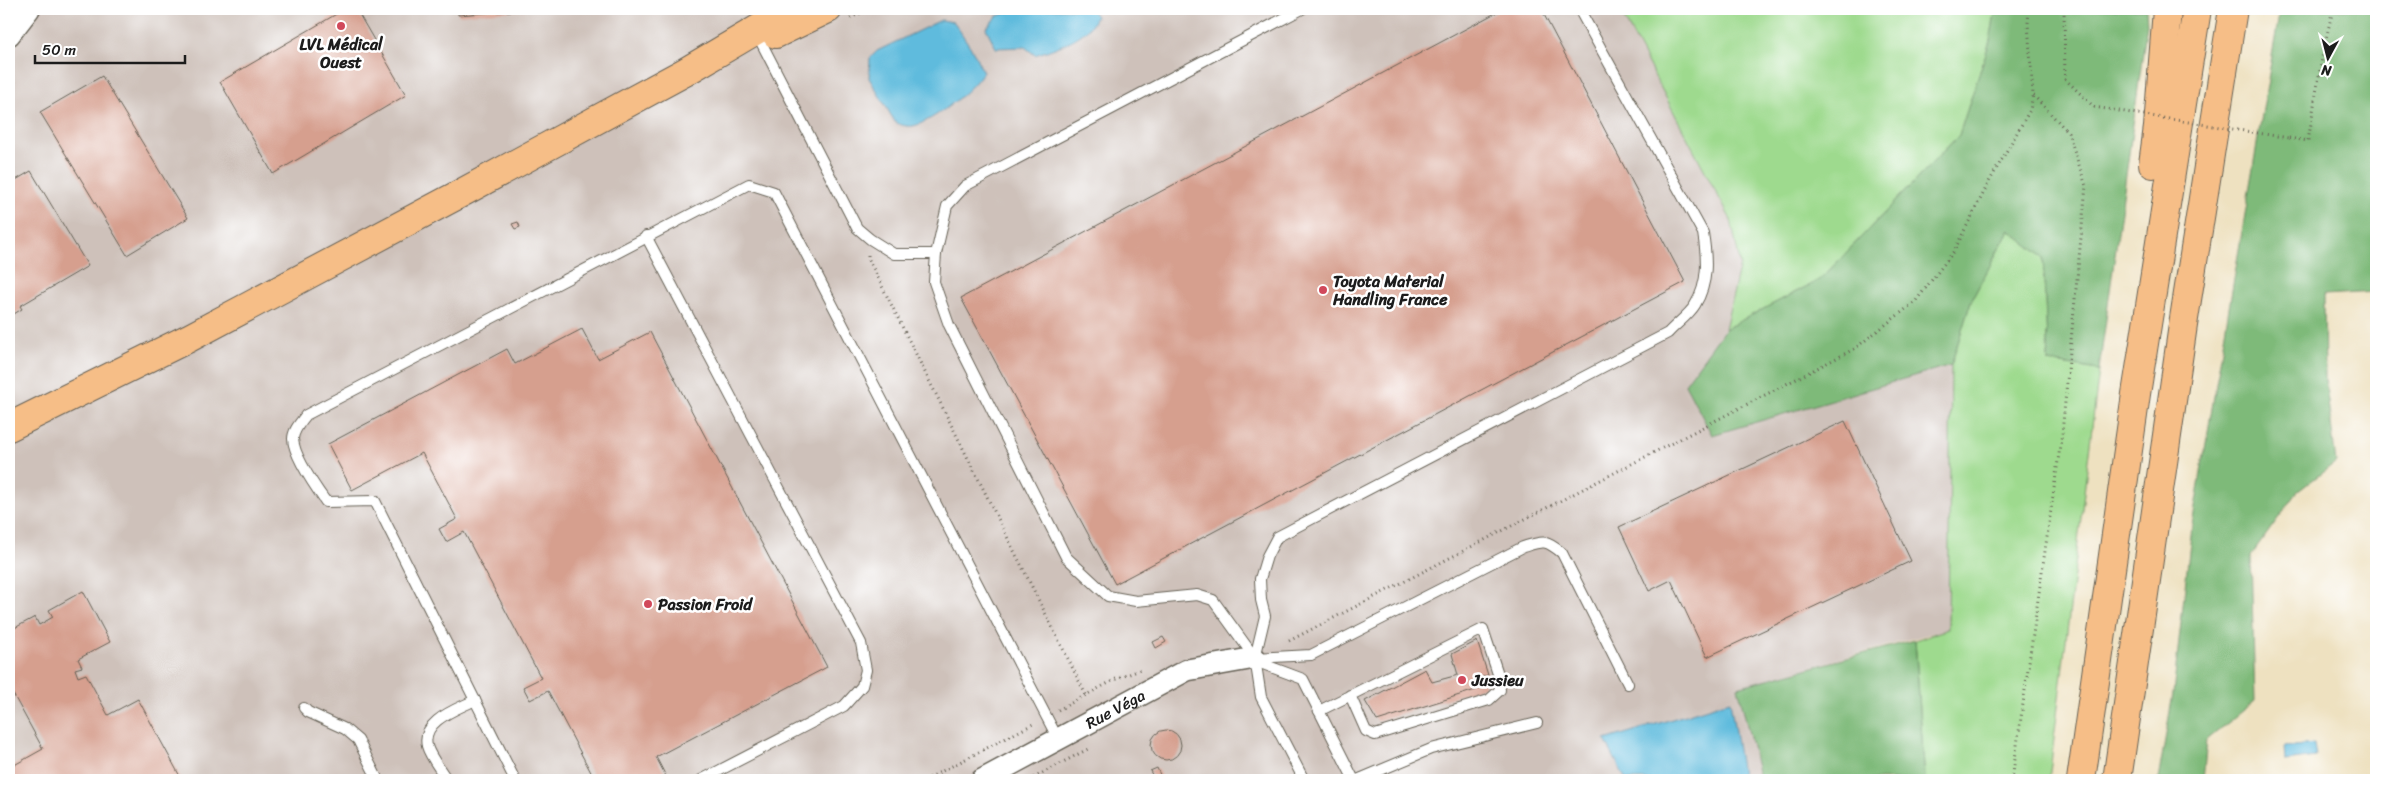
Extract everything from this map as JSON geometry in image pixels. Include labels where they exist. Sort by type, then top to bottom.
[{"type":"main road","points":[[9,427],[189,338],[685,72],[792,9]]},
{"type":"main road","points":[[685,72],[761,42],[828,9]]},
{"type":"main road","points":[[2156,265],[2145,247],[2149,196],[2158,127],[2167,9]]},
{"type":"main road","points":[[2081,780],[2156,265],[2197,9]]},
{"type":"main road","points":[[2117,780],[2183,325],[2233,9]]},
{"type":"main road","points":[[9,443],[189,338]]},
{"type":"street","points":[[9,36],[30,9]]},
{"type":"street","name":"Rue Véga","points":[[982,780],[1187,670],[1255,659]]},
{"type":"lane","points":[[1302,9],[965,186],[947,206],[936,254],[934,282],[949,325],[1066,558],[1108,596],[1136,601],[1197,595],[1213,600],[1255,659],[1303,679],[1356,780],[1431,749],[1537,723]]},
{"type":"lane","points":[[1304,780],[1261,697],[1255,659],[1265,616],[1260,579],[1266,556],[1277,537],[1668,333],[1695,306],[1705,280],[1707,261],[1703,233],[1579,9]]},
{"type":"lane","points":[[761,42],[858,228],[870,239],[894,254],[936,254]]},
{"type":"lane","points":[[515,780],[376,501],[326,502],[315,486],[295,447],[293,438],[295,430],[306,415],[646,236],[749,184],[774,192],[1058,739]]},
{"type":"lane","points":[[646,236],[861,643],[866,670],[862,686],[844,706],[702,780]]},
{"type":"lane","points":[[1255,659],[1311,655],[1523,547],[1543,541],[1549,542],[1562,554],[1628,684]]},
{"type":"lane","points":[[1319,711],[1350,695],[1483,629],[1498,674],[1500,690],[1489,700],[1375,735],[1366,731],[1350,695]]},
{"type":"lane","points":[[447,780],[427,745],[428,731],[433,722],[475,700]]},
{"type":"lane","points":[[304,708],[308,712],[345,728],[358,740],[378,780]]},
{"type":"path","points":[[1255,659],[1854,349],[1915,302],[1954,251],[1989,182],[2030,110],[2033,95],[2028,23],[2029,9]]},
{"type":"path","points":[[2064,9],[2066,79],[2094,107],[2308,141],[2323,52],[2333,9]]},
{"type":"path","points":[[2012,780],[2062,433],[2086,186],[2068,132],[2033,95]]},
{"type":"path","name":"Rue Véga","points":[[870,239],[868,258],[1086,695],[925,780]]},
{"type":"shaded area","points":[[9,9],[1619,9],[1731,220],[1740,264],[1725,329],[1685,384],[1712,435],[1951,365],[1948,629],[1739,687],[1760,780],[9,780]]},
{"type":"green space","points":[[1619,9],[1996,9],[1990,41],[1959,135],[1821,279],[1725,329],[1740,264],[1731,220]]},
{"type":"green space","points":[[1996,9],[2146,9],[2147,24],[2099,370],[2048,362],[2043,257],[2009,230],[1971,301],[1951,365],[1712,435],[1685,384],[1725,329],[1821,279],[1959,135],[1990,41]]},
{"type":"green space","points":[[2280,9],[2376,9],[2376,292],[2324,295],[2325,379],[2336,462],[2297,492],[2251,556],[2255,701],[2207,740],[2203,780],[2158,780],[2173,694],[2192,525]]},
{"type":"green space","points":[[2009,230],[2043,257],[2048,362],[2099,370],[2049,780],[1925,780],[1915,640],[1948,629],[1951,365],[1971,301]]},
{"type":"green space","points":[[1915,640],[1925,780],[1760,780],[1738,687]]},
{"type":"water","points":[[1019,9],[1090,9],[1096,16],[1092,24],[1079,36],[1035,55],[1025,47],[996,48],[986,28],[997,16]]},
{"type":"water","points":[[941,20],[954,22],[973,51],[983,72],[962,96],[941,112],[913,126],[899,124],[895,122],[869,78],[870,58],[877,51]]},
{"type":"water","points":[[1730,701],[1743,780],[1626,780],[1605,740]]},
{"type":"water","points":[[2314,744],[2316,757],[2285,761],[2284,747]]},
{"type":"building","points":[[345,9],[356,9],[406,95],[273,174],[220,82]]},
{"type":"building","points":[[458,9],[524,9],[525,10],[458,15]]},
{"type":"building","name":"Toyota Material Handling France","points":[[1503,9],[1541,9],[1685,282],[1115,584],[961,298]]},
{"type":"building","points":[[102,76],[188,218],[127,255],[40,112]]},
{"type":"building","points":[[31,171],[88,266],[20,306],[22,309],[9,317],[9,184]]},
{"type":"building","points":[[518,222],[520,227],[515,229],[512,224]]},
{"type":"building","name":"Passion Froid","points":[[582,329],[598,359],[650,332],[827,667],[656,757],[668,780],[595,780],[548,691],[530,700],[523,687],[541,678],[464,532],[446,542],[439,529],[457,519],[422,453],[352,490],[328,444],[507,349],[515,364]]},
{"type":"building","points":[[1845,421],[1911,561],[1707,657],[1671,580],[1649,591],[1619,527]]},
{"type":"building","points":[[83,591],[110,642],[78,659],[82,667],[75,669],[78,677],[86,674],[108,715],[138,699],[182,780],[9,780],[9,768],[43,749],[13,694],[9,696],[9,631],[35,617],[39,625],[53,617],[49,610]]},
{"type":"building","points":[[1163,637],[1166,642],[1156,648],[1153,642]]},
{"type":"building","name":"Jussieu","points":[[1477,641],[1488,675],[1482,677],[1485,687],[1377,721],[1365,701],[1425,669],[1432,682],[1458,675],[1452,654]]},
{"type":"building","points":[[1166,730],[1172,731],[1180,739],[1180,751],[1172,759],[1166,760],[1160,759],[1152,751],[1151,745],[1152,739],[1160,731]]},
{"type":"building","points":[[1157,768],[1161,777],[1155,780],[1150,771]]},
{"type":"place","name":"LVL Médical Ouest","points":[[341,26]]},
{"type":"place","name":"Toyota Material Handling France","points":[[1323,290]]},
{"type":"place","name":"Passion Froid","points":[[648,604]]},
{"type":"place","name":"Jussieu","points":[[1462,680]]}]
